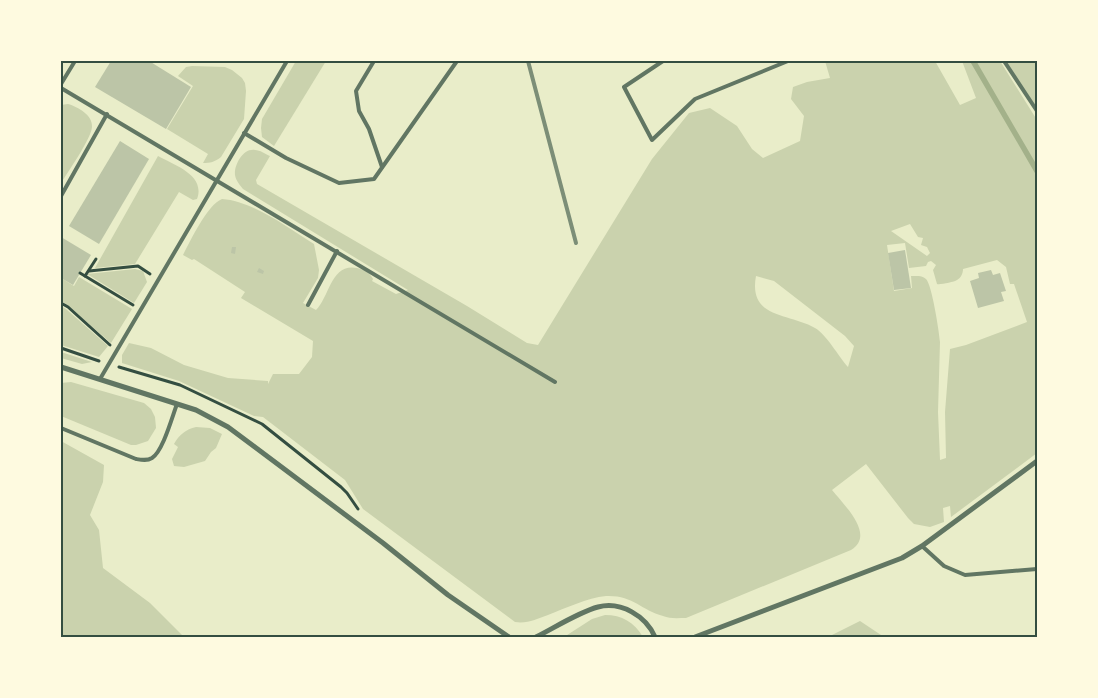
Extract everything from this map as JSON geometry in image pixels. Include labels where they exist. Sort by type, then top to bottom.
[{"type":"street","points":[[61,367],[196,410],[212,417],[246,439],[448,595],[509,637]]},
{"type":"street","points":[[695,637],[902,558],[922,546],[1037,462]]},
{"type":"street","points":[[536,637],[591,609],[609,606],[627,610],[644,620],[655,637]]},
{"type":"lane","points":[[75,61],[61,86],[555,382]]},
{"type":"lane","points":[[100,379],[287,61]]},
{"type":"lane","points":[[374,61],[356,91],[359,111],[369,129],[382,167]]},
{"type":"lane","points":[[244,133],[286,158],[339,183],[374,179],[457,61]]},
{"type":"lane","points":[[664,61],[624,87],[652,140],[695,99],[788,61]]},
{"type":"lane","points":[[1004,61],[1037,111]]},
{"type":"lane","points":[[61,196],[108,114]]},
{"type":"lane","points":[[308,305],[336,251]]},
{"type":"lane","points":[[61,428],[136,459],[146,460],[154,457],[159,450],[177,404]]},
{"type":"lane","points":[[922,546],[944,566],[965,575],[1037,569]]},
{"type":"path","points":[[85,276],[96,259]]},
{"type":"path","points":[[88,270],[138,266],[158,279]]},
{"type":"path","points":[[80,273],[140,310]]},
{"type":"path","points":[[61,303],[68,307],[116,351]]},
{"type":"green space","points":[[296,61],[326,61],[274,146],[262,137],[262,119]]},
{"type":"green space","points":[[825,61],[935,61],[960,105],[976,98],[962,61],[1000,61],[1037,120],[1037,453],[951,517],[950,506],[943,508],[944,522],[930,527],[914,524],[866,464],[832,490],[850,512],[859,528],[858,544],[851,550],[686,618],[666,617],[630,600],[606,596],[584,601],[532,621],[515,622],[363,509],[345,480],[263,417],[254,416],[179,381],[122,363],[122,355],[129,343],[151,348],[184,365],[228,378],[268,381],[268,384],[273,374],[299,374],[312,357],[313,341],[241,298],[245,292],[194,259],[192,260],[183,255],[205,215],[222,199],[234,201],[258,210],[314,244],[319,270],[318,278],[303,303],[316,310],[336,275],[348,268],[357,268],[365,271],[373,279],[372,281],[396,294],[408,290],[243,189],[236,179],[235,171],[243,154],[251,150],[261,151],[270,156],[256,180],[257,184],[527,343],[538,345],[652,159],[689,113],[710,108],[737,126],[752,149],[763,158],[800,141],[804,116],[791,99],[793,87],[807,82],[830,78]],"holes":[[[910,224],[918,237],[923,238],[921,245],[927,247],[930,253],[927,256],[891,231]],[[905,243],[909,268],[926,266],[931,261],[936,265],[933,270],[937,284],[957,280],[960,278],[963,269],[997,260],[1006,267],[1010,284],[1014,284],[1027,322],[966,345],[950,349],[945,412],[946,458],[940,460],[938,412],[940,342],[933,299],[926,279],[921,276],[911,276],[912,288],[894,291],[887,245]],[[756,276],[774,281],[845,336],[854,346],[848,367],[819,331],[805,323],[764,307],[758,300],[755,290]]]},
{"type":"green space","points":[[1004,61],[1037,61],[1037,111]]},
{"type":"green space","points":[[186,67],[225,67],[242,78],[245,83],[244,119],[221,157],[210,162],[203,163],[208,154],[167,129],[193,86],[178,76]]},
{"type":"green space","points":[[68,104],[80,109],[87,115],[92,123],[92,127],[84,147],[61,183],[61,105]]},
{"type":"green space","points":[[158,156],[180,167],[193,177],[199,191],[197,199],[193,200],[179,192],[135,264],[95,268]]},
{"type":"green space","points":[[135,269],[143,271],[147,282],[134,303],[87,274]]},
{"type":"green space","points":[[79,277],[132,309],[111,343],[61,300],[61,278],[74,286]]},
{"type":"green space","points":[[61,306],[108,346],[99,357],[61,345]]},
{"type":"green space","points":[[61,352],[92,362],[82,364],[61,358]]},
{"type":"green space","points":[[71,382],[144,403],[151,409],[155,417],[156,428],[148,441],[131,445],[61,416],[61,383]]},
{"type":"green space","points":[[196,427],[210,428],[222,434],[216,448],[205,461],[184,467],[174,466],[172,459],[178,447],[174,444],[183,433]]},
{"type":"green space","points":[[61,441],[104,465],[103,482],[90,515],[99,530],[103,568],[150,603],[184,637],[61,637]]},
{"type":"green space","points":[[605,615],[617,616],[627,620],[636,627],[643,637],[564,637],[592,619]]},
{"type":"green space","points":[[860,621],[884,637],[828,637]]},
{"type":"building","points":[[111,61],[149,61],[191,87],[166,129],[95,87]]},
{"type":"building","points":[[120,141],[149,159],[99,244],[69,226]]},
{"type":"building","points":[[61,237],[91,255],[73,285],[61,278]]},
{"type":"building","points":[[232,247],[236,247],[235,254],[231,253]]},
{"type":"building","points":[[905,250],[911,288],[894,290],[888,253]]},
{"type":"building","points":[[259,268],[264,271],[263,274],[257,272]]},
{"type":"building","points":[[991,270],[993,275],[1000,273],[1006,291],[1001,292],[1004,301],[978,308],[970,281],[979,278],[978,273]]},
{"type":"waterway","points":[[973,61],[1037,171]]},
{"type":"railway","points":[[528,61],[576,243]]}]
